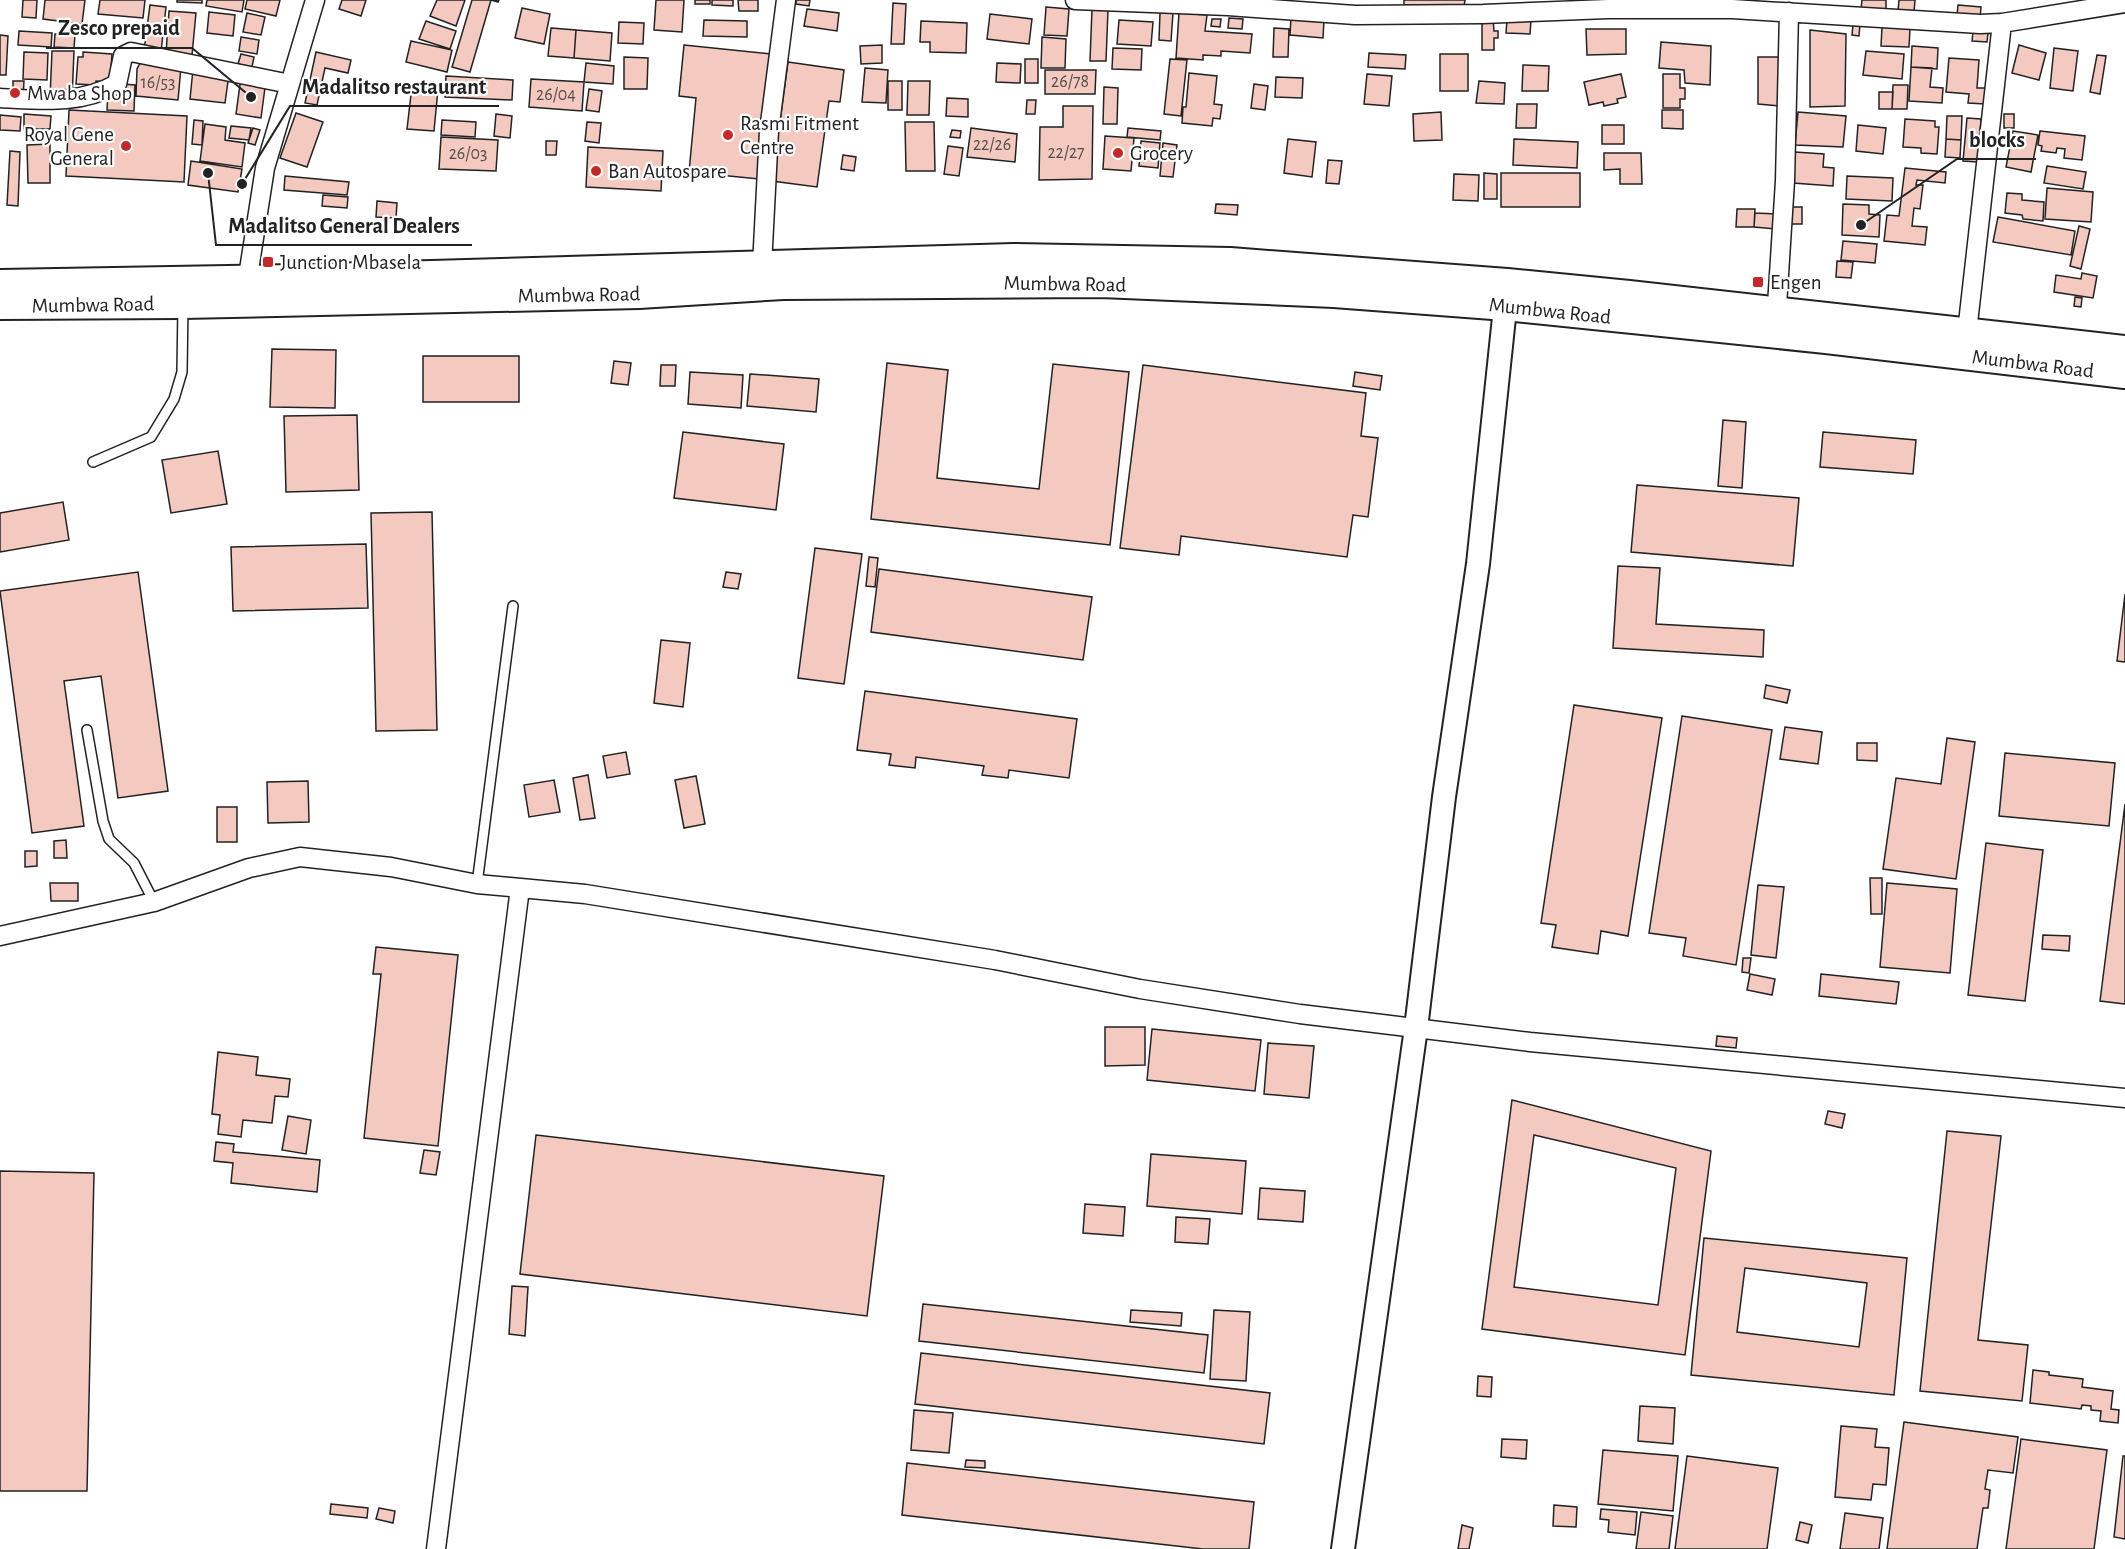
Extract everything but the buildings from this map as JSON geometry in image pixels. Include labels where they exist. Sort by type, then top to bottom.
[{"type":"main road","name":"Mumbwa Road","points":[[0,306],[183,304],[246,291],[762,266],[1014,258],[1230,262],[1776,322],[2125,374]]},
{"type":"main road","name":"Mumbwa Road","points":[[0,284],[246,291],[639,294],[783,285],[1101,283],[1334,293],[1506,294]]},
{"type":"main road","name":"Mumbwa Road","points":[[1776,322],[1967,332],[2125,350]]},
{"type":"street","points":[[246,291],[265,168],[315,0]]},
{"type":"street","points":[[762,266],[769,131],[786,0]]},
{"type":"street","points":[[1075,0],[1228,6],[1355,15],[1483,7],[1608,9],[1732,5],[1789,12],[2002,23],[2125,3]]},
{"type":"street","points":[[1776,322],[1785,181],[1789,12]]},
{"type":"street","points":[[1967,332],[2002,23]]},
{"type":"street","points":[[0,98],[67,101],[106,90],[117,84],[123,56],[131,52],[290,84]]},
{"type":"street","points":[[1343,1549],[1416,1028],[1444,797],[1478,564],[1506,294]]},
{"type":"street","points":[[0,936],[154,902],[249,868],[300,857],[391,867],[477,884],[597,896],[995,960],[1140,989],[1300,1014],[1530,1042],[2125,1098]]},
{"type":"street","points":[[436,1549],[520,888]]},
{"type":"lane","points":[[93,462],[151,437],[174,399],[182,372],[183,304]]},
{"type":"lane","points":[[477,884],[513,606]]},
{"type":"lane","points":[[87,730],[103,821],[109,839],[134,862],[154,902]]},
{"type":"place","name":"Mwaba Shop","points":[[15,93]]},
{"type":"place","name":"Zesco prepaid","points":[[251,97]]},
{"type":"place","name":"Rasmi Fitment Centre","points":[[728,135]]},
{"type":"place","name":"Royal Gene General","points":[[126,146]]},
{"type":"place","name":"Grocery","points":[[1118,153]]},
{"type":"place","name":"Ban Autospare","points":[[596,171]]},
{"type":"place","name":"Madalitso General Dealers","points":[[208,173]]},
{"type":"place","name":"Madalitso restaurant","points":[[242,184]]},
{"type":"place","name":"blocks","points":[[1861,225]]},
{"type":"place","name":"Junction Mbasela","points":[[268,262]]},
{"type":"place","name":"Engen","points":[[1758,282]]}]
